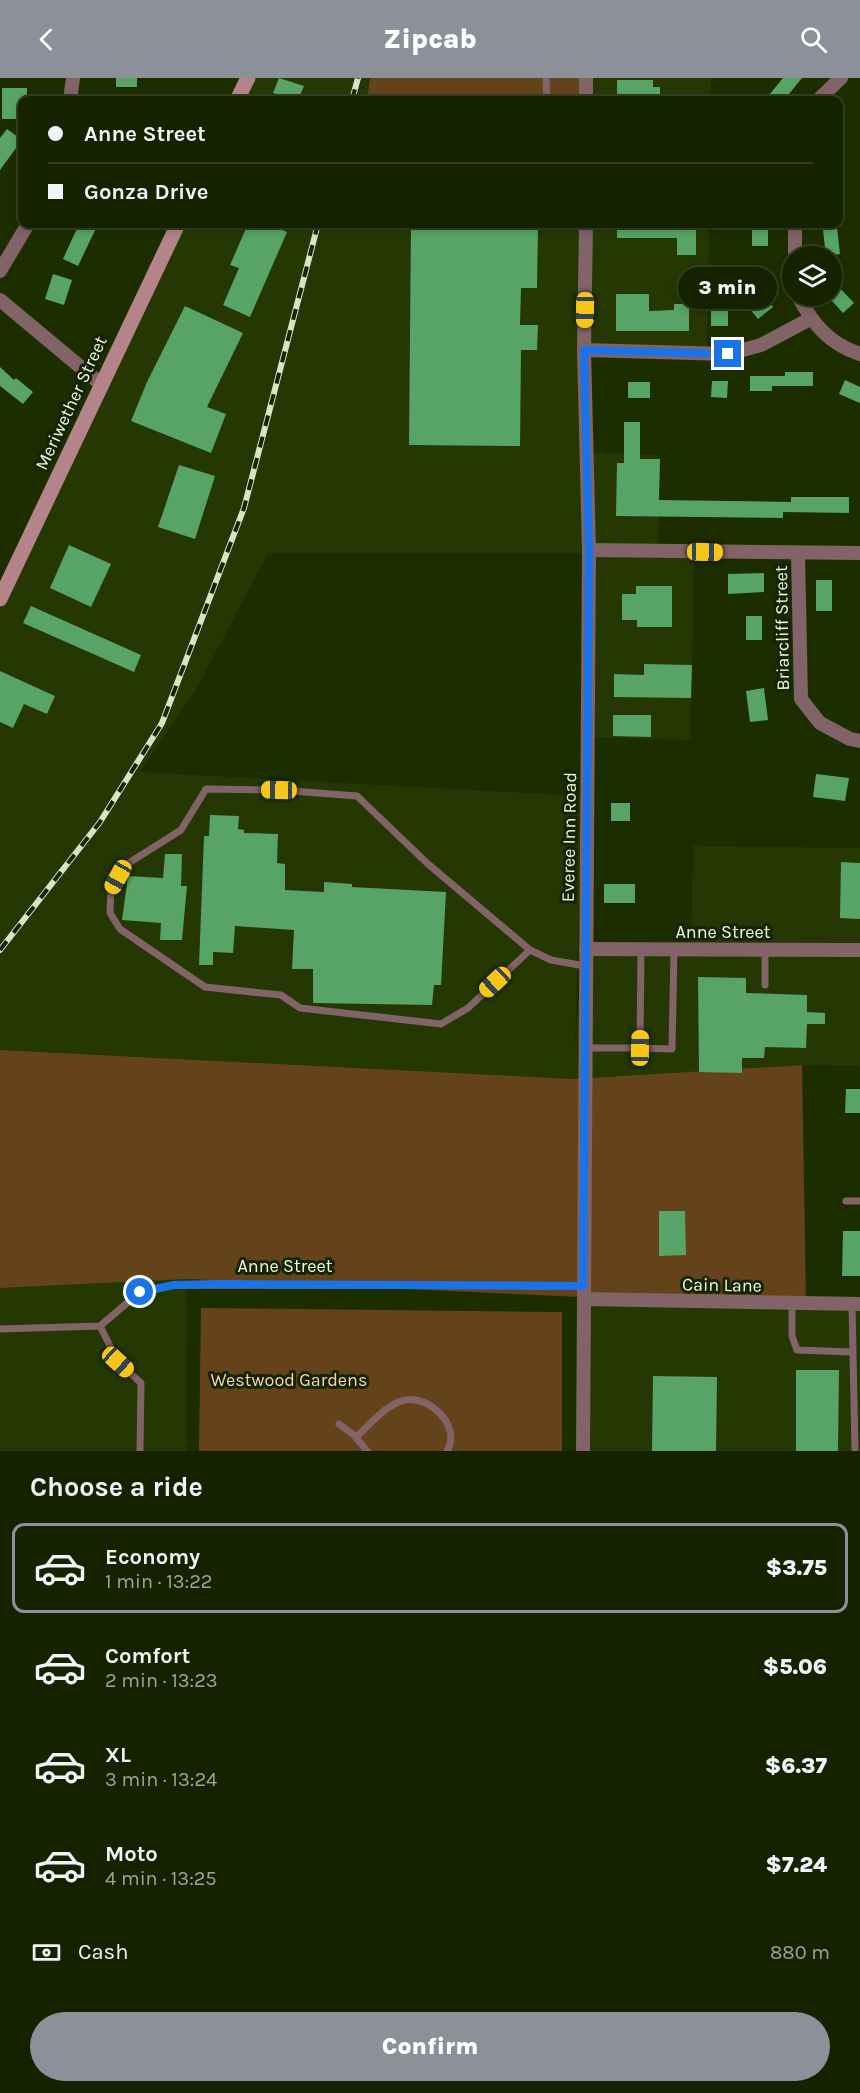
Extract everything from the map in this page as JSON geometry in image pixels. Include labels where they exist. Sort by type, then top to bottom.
[{"type":"street","points":[[70,96],[72,78]]},
{"type":"street","points":[[239,96],[248,78]]},
{"type":"street","points":[[586,78],[586,96]]},
{"type":"street","points":[[822,96],[841,78]]},
{"type":"street","points":[[0,272],[26,228]]},
{"type":"street","name":"Meriwether Street","points":[[0,599],[176,228]]},
{"type":"street","name":"Everee Inn Road","points":[[583,1451],[589,550],[584,350],[586,228]]},
{"type":"street","points":[[795,228],[795,246]]},
{"type":"street","points":[[0,300],[102,385]]},
{"type":"street","points":[[803,306],[810,319],[841,348],[860,354]]},
{"type":"street","points":[[584,350],[728,354],[761,345],[810,319]]},
{"type":"street","points":[[589,550],[860,553]]},
{"type":"street","name":"Briarcliff Street","points":[[798,553],[801,699],[820,723],[860,741]]},
{"type":"street","name":"Anne Street","points":[[586,949],[860,950]]},
{"type":"street","name":"Cain Lane","points":[[584,1293],[856,1304]]},
{"type":"lane","points":[[546,78],[547,96]]},
{"type":"lane","points":[[530,950],[468,1008],[441,1024],[300,1008],[281,995],[205,987],[120,929],[110,912],[111,888],[124,866],[181,830],[206,789],[279,790],[357,796],[428,864],[530,950],[550,960],[585,966]]},
{"type":"lane","points":[[640,1048],[641,949]]},
{"type":"lane","points":[[585,1048],[672,1049],[674,950]]},
{"type":"lane","points":[[765,950],[765,985]]},
{"type":"lane","points":[[846,1201],[860,1201]]},
{"type":"lane","name":"Anne Street","points":[[100,1326],[140,1292],[174,1285],[584,1293]]},
{"type":"lane","points":[[792,1303],[792,1336],[797,1350],[852,1352]]},
{"type":"lane","points":[[855,1451],[852,1352],[856,1304]]},
{"type":"lane","points":[[0,1329],[100,1326],[118,1362],[141,1383],[140,1451]]},
{"type":"lane","points":[[356,1437],[396,1403],[407,1399],[431,1405],[447,1423],[450,1434],[447,1451]]},
{"type":"lane","points":[[339,1424],[356,1437],[367,1451]]},
{"type":"shaded area","points":[[244,78],[370,78],[368,96],[234,96]]},
{"type":"shaded area","points":[[584,78],[711,78],[710,96],[584,96]]},
{"type":"shaded area","points":[[172,228],[709,228],[707,358],[584,357],[583,453],[660,455],[658,548],[694,551],[691,740],[582,737],[582,553],[268,553],[197,688],[140,772],[582,796],[575,1050],[582,948],[691,950],[693,846],[860,848],[860,1066],[802,1065],[574,1079],[0,1050],[0,585]]},
{"type":"shaded area","points":[[187,1279],[186,1451],[0,1451],[0,1288]]},
{"type":"shaded area","points":[[581,1297],[860,1301],[860,1451],[582,1451]]},
{"type":"green space","points":[[370,78],[584,78],[584,96],[368,96]]},
{"type":"green space","points":[[0,1050],[574,1079],[802,1065],[806,1300],[581,1297],[187,1279],[0,1288]]},
{"type":"green space","name":"Westwood Gardens","points":[[201,1308],[562,1312],[562,1451],[199,1451]]},
{"type":"building","points":[[116,78],[137,78],[137,87],[116,87]]},
{"type":"building","points":[[279,78],[304,86],[300,96],[273,93]]},
{"type":"building","points":[[783,78],[802,78],[787,96],[768,96]]},
{"type":"building","points":[[617,80],[653,80],[653,87],[660,87],[660,96],[617,96]]},
{"type":"building","points":[[2,88],[27,88],[27,96],[18,96],[18,119],[2,119]]},
{"type":"building","points":[[7,129],[18,137],[18,145],[0,170],[0,138]]},
{"type":"building","points":[[77,228],[96,228],[78,266],[63,259]]},
{"type":"building","points":[[246,228],[278,228],[287,232],[250,317],[223,305],[239,268],[230,265]]},
{"type":"building","points":[[411,228],[538,228],[537,288],[521,288],[520,325],[538,325],[537,350],[521,350],[520,446],[409,445]]},
{"type":"building","points":[[617,228],[696,228],[696,255],[677,255],[677,238],[617,238]]},
{"type":"building","points":[[752,228],[768,228],[768,246],[752,246]]},
{"type":"building","points":[[837,228],[839,246],[825,246],[823,230]]},
{"type":"building","points":[[53,274],[72,280],[64,305],[45,299]]},
{"type":"building","points":[[842,290],[854,303],[843,313],[837,306],[842,306]]},
{"type":"building","points":[[616,294],[649,294],[649,311],[674,310],[674,304],[689,304],[689,331],[616,331]]},
{"type":"building","points":[[765,296],[773,307],[758,319],[749,308]]},
{"type":"building","points":[[711,303],[728,303],[728,326],[711,326]]},
{"type":"building","points":[[185,306],[243,333],[207,407],[226,414],[211,453],[131,421],[147,382]]},
{"type":"building","points":[[0,367],[14,380],[16,378],[33,392],[23,404],[0,386]]},
{"type":"building","points":[[785,372],[813,372],[813,386],[772,386],[772,391],[750,391],[750,376],[785,376]]},
{"type":"building","points":[[845,380],[860,387],[860,403],[839,394]]},
{"type":"building","points":[[712,381],[728,381],[727,398],[711,397]]},
{"type":"building","points":[[628,382],[650,382],[650,398],[628,398]]},
{"type":"building","points":[[624,422],[640,422],[640,459],[660,459],[659,500],[791,502],[791,497],[849,497],[849,513],[783,512],[783,518],[616,516],[617,463],[624,463]]},
{"type":"building","points":[[179,465],[215,476],[195,539],[158,527]]},
{"type":"building","points":[[69,545],[111,564],[91,607],[50,588]]},
{"type":"building","points":[[764,573],[764,592],[728,594],[728,574]]},
{"type":"building","points":[[816,580],[832,580],[832,611],[816,611]]},
{"type":"building","points":[[636,586],[672,586],[672,627],[637,627],[637,620],[622,620],[622,594],[636,594]]},
{"type":"building","points":[[31,606],[141,655],[134,672],[23,623]]},
{"type":"building","points":[[746,616],[762,616],[762,640],[746,640]]},
{"type":"building","points":[[644,664],[692,665],[691,698],[614,697],[614,674],[644,675]]},
{"type":"building","points":[[0,671],[55,696],[47,714],[24,704],[13,728],[0,722]]},
{"type":"building","points":[[764,688],[768,720],[750,722],[746,691]]},
{"type":"building","points":[[613,715],[651,715],[651,737],[613,736]]},
{"type":"building","points":[[816,774],[849,778],[845,801],[813,797]]},
{"type":"building","points":[[611,803],[630,803],[630,821],[611,821]]},
{"type":"building","points":[[210,815],[239,816],[238,829],[244,830],[244,833],[278,834],[277,863],[285,864],[285,890],[324,892],[324,882],[352,884],[352,887],[446,892],[441,985],[434,985],[432,1005],[313,1003],[313,969],[292,969],[294,930],[235,926],[233,953],[213,952],[213,965],[199,965],[204,836],[209,836]]},
{"type":"building","points":[[165,854],[182,854],[181,886],[187,886],[182,940],[160,940],[161,923],[122,920],[128,876],[163,878]]},
{"type":"building","points":[[841,862],[860,863],[860,919],[840,918]]},
{"type":"building","points":[[604,884],[635,884],[635,903],[604,903]]},
{"type":"building","points":[[698,977],[746,978],[746,993],[807,995],[807,1012],[825,1013],[825,1024],[807,1024],[806,1048],[765,1047],[764,1058],[742,1058],[742,1073],[699,1072]]},
{"type":"building","points":[[846,1089],[860,1089],[860,1113],[845,1113]]},
{"type":"building","points":[[659,1211],[685,1211],[686,1255],[659,1256]]},
{"type":"building","points":[[843,1231],[860,1231],[860,1276],[842,1276]]},
{"type":"building","points":[[796,1370],[839,1370],[838,1451],[796,1451]]},
{"type":"building","points":[[653,1376],[717,1377],[716,1451],[652,1451]]},
{"type":"railway","points":[[353,96],[358,78]]},
{"type":"railway","points":[[0,950],[100,822],[162,723],[244,508],[317,228]]},
{"type":"route","points":[[140,1292],[174,1285],[216,1284],[583,1286],[589,550],[584,350],[728,354]]}]
